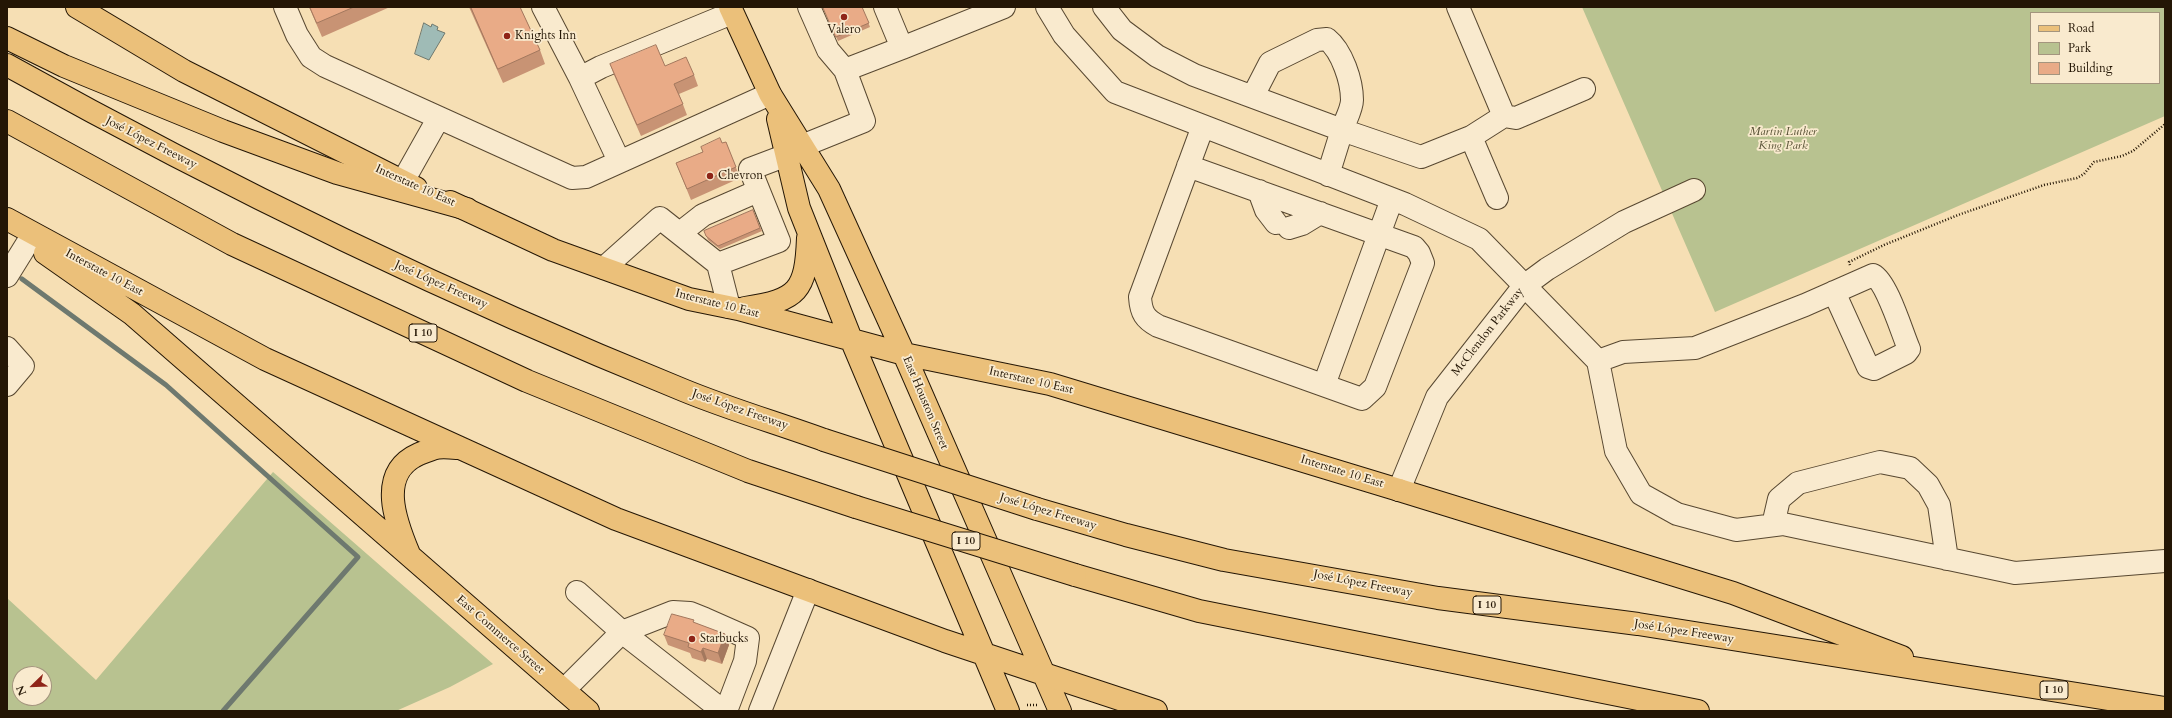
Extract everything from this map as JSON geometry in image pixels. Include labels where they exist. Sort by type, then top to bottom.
[{"type":"main road","name":"Interstate 10 East","points":[[77,7],[184,71],[402,183],[467,209],[553,250],[689,299],[733,308],[851,338],[904,354],[1050,384],[1733,593],[1943,672]]},
{"type":"main road","name":"East Houston Street","points":[[731,10],[772,98],[794,150],[806,225],[851,338],[982,653],[1018,708]]},
{"type":"main road","points":[[7,38],[64,66],[223,131],[337,173],[467,209]]},
{"type":"main road","name":"José López Freeway","points":[[7,65],[111,123],[335,237],[520,321],[686,391],[824,440],[1037,509],[1126,535],[1224,560],[1438,598],[1638,624],[1766,646],[1943,672],[2165,708]]},
{"type":"main road","name":"I 10","points":[[7,121],[232,244],[527,381],[748,471],[856,507],[1199,611],[1698,711]]},
{"type":"main road","name":"East Houston Street","points":[[794,150],[829,189],[904,354],[1060,711]]},
{"type":"main road","name":"Interstate 10 East","points":[[7,219],[265,359],[616,518],[982,653],[1156,711]]},
{"type":"main road","points":[[733,308],[769,304],[792,293],[800,284],[807,268],[806,225]]},
{"type":"main road","name":"East Commerce Street","points":[[37,236],[46,256],[132,314],[207,378],[411,559],[588,711]]},
{"type":"main road","points":[[411,559],[396,523],[392,505],[398,471],[409,459],[439,446],[466,450]]},
{"type":"street","points":[[285,7],[297,35],[311,57],[325,66],[438,119],[447,121],[572,178],[586,177],[619,161],[772,98]]},
{"type":"street","points":[[543,7],[571,64],[580,78],[619,161]]},
{"type":"street","points":[[733,308],[741,229],[750,169],[864,121],[845,70],[828,50],[809,7]]},
{"type":"street","points":[[885,7],[902,48]]},
{"type":"street","points":[[1047,7],[1064,35],[1115,92],[1392,199],[1479,240],[1598,362],[1616,451],[1641,494],[1677,514],[1736,530],[1783,524],[2015,573],[2164,561]]},
{"type":"street","points":[[1104,7],[1122,30],[1157,56],[1194,75],[1342,130],[1421,157],[1471,137],[1504,116],[1516,118],[1584,89]]},
{"type":"street","points":[[1458,7],[1504,116]]},
{"type":"street","points":[[845,70],[999,8]]},
{"type":"street","points":[[580,78],[601,67],[731,10]]},
{"type":"street","points":[[1252,96],[1270,62],[1317,40],[1327,39],[1334,45],[1348,76],[1352,102],[1328,175]]},
{"type":"street","points":[[402,183],[438,119]]},
{"type":"street","points":[[1188,166],[1380,234],[1414,247],[1419,253],[1423,263],[1375,387],[1362,399],[1158,326],[1146,319],[1140,307],[1140,297],[1188,166],[1203,126]]},
{"type":"street","points":[[1471,137],[1497,198]]},
{"type":"street","name":"McClendon Parkway","points":[[1399,490],[1437,397],[1524,286],[1546,269],[1624,222],[1694,190]]},
{"type":"street","points":[[1259,192],[1266,210],[1282,225],[1302,224],[1320,213]]},
{"type":"street","points":[[1324,385],[1392,199]]},
{"type":"street","points":[[604,268],[660,218],[680,233],[806,225]]},
{"type":"street","points":[[680,233],[741,229]]},
{"type":"street","points":[[7,276],[37,236]]},
{"type":"street","points":[[1598,362],[1623,352],[1695,348],[1834,292],[1872,275],[1881,282],[1909,349],[1901,356],[1874,369],[1868,366],[1861,355],[1834,292]]},
{"type":"street","points":[[7,348],[23,366],[7,385]]},
{"type":"street","points":[[1773,525],[1779,499],[1798,484],[1880,462],[1910,468],[1928,485],[1939,505],[1947,559]]},
{"type":"street","points":[[760,711],[808,590]]},
{"type":"street","points":[[564,690],[622,632],[673,612],[690,613],[748,638],[745,661],[725,711],[622,632],[577,592]]},
{"type":"path","points":[[1857,282],[1849,262],[1884,245],[1958,215],[2044,185],[2077,178],[2084,174],[2094,162],[2122,156],[2133,151],[2165,124]]},
{"type":"path","points":[[1018,708],[1038,705]]},
{"type":"green space","name":"Martin Luther King Park","points":[[1582,7],[2165,7],[2165,116],[1715,312]]},
{"type":"green space","points":[[273,472],[493,664],[450,687],[396,711],[7,711],[7,598],[96,680]]},
{"type":"water","points":[[424,23],[431,27],[432,24],[438,27],[437,30],[445,33],[429,60],[415,54]]},
{"type":"building","points":[[310,7],[354,7],[317,23]]},
{"type":"building","name":"Knights Inn","points":[[471,7],[520,7],[540,50],[498,69]]},
{"type":"building","name":"Valero","points":[[823,7],[862,7],[869,23],[836,37]]},
{"type":"building","points":[[656,45],[665,66],[686,57],[694,75],[674,84],[683,104],[637,125],[610,64]]},
{"type":"building","points":[[720,138],[722,143],[726,142],[736,167],[687,189],[676,163],[703,152],[701,147]]},
{"type":"building","name":"Chevron","points":[[753,210],[760,228],[718,246],[706,236],[704,231]]},
{"type":"building","points":[[672,614],[694,620],[693,622],[725,634],[718,653],[703,648],[701,652],[688,647],[689,643],[664,635]]},
{"type":"waterway","points":[[22,279],[166,385],[358,557],[223,711]]},
{"type":"place","name":"Valero","points":[[844,17]]},
{"type":"place","name":"Knights Inn","points":[[507,36]]},
{"type":"place","name":"Chevron","points":[[710,176]]},
{"type":"place","name":"Starbucks","points":[[692,639]]}]
